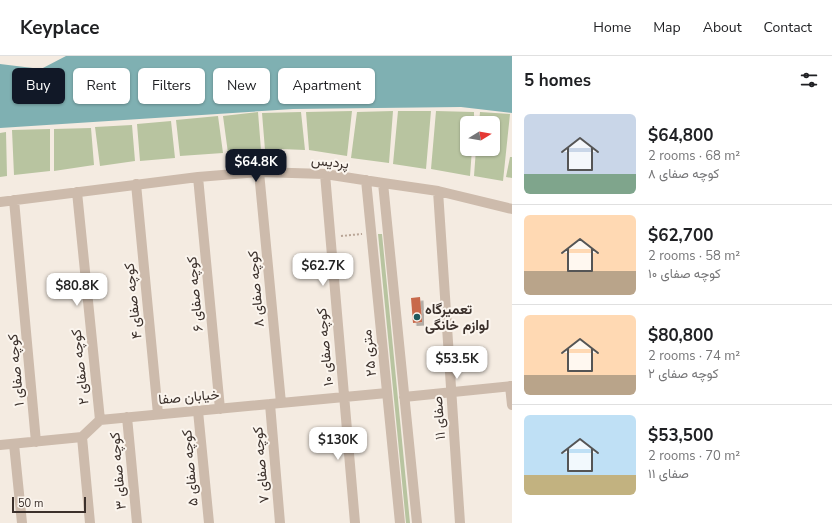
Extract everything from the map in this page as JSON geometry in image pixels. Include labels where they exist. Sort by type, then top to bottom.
[{"type":"street","name":"پردیس","points":[[0,202],[136,184],[259,172],[324,174],[383,182],[438,191],[512,208]]},
{"type":"street","name":"کوچه صفای ۸","points":[[259,172],[281,403]]},
{"type":"street","name":"کوچه صفای ۱۰","points":[[324,174],[355,523]]},
{"type":"street","name":"کوچه صفای ۶","points":[[198,177],[220,409]]},
{"type":"street","name":"۲۵ متری","points":[[366,180],[400,523]]},
{"type":"street","points":[[383,182],[417,523]]},
{"type":"street","name":"کوچه صفای ۴","points":[[136,184],[158,414]]},
{"type":"street","name":"صفای ۱۱","points":[[438,191],[460,523]]},
{"type":"street","name":"کوچه صفای ۲","points":[[77,192],[100,420]]},
{"type":"street","name":"کوچه صفای ۱","points":[[14,200],[36,442]]},
{"type":"street","points":[[404,397],[511,386],[512,405]]},
{"type":"street","name":"خیابان صفا","points":[[100,420],[387,393]]},
{"type":"street","name":"کوچه صفای ۷","points":[[270,404],[280,523]]},
{"type":"street","name":"کوچه صفای ۵","points":[[198,411],[209,523]]},
{"type":"street","name":"کوچه صفای ۳","points":[[127,417],[137,523]]},
{"type":"street","points":[[0,446],[82,437],[100,420]]},
{"type":"street","points":[[82,437],[90,523]]},
{"type":"street","points":[[14,444],[22,523]]},
{"type":"path","points":[[330,238],[371,233]]},
{"type":"green space","points":[[352,111],[347,156],[309,150],[306,112]]},
{"type":"green space","points":[[393,111],[389,163],[351,158],[357,112]]},
{"type":"green space","points":[[398,111],[431,111],[426,169],[393,164]]},
{"type":"green space","points":[[436,111],[474,112],[474,116],[460,116],[460,156],[471,156],[470,176],[431,169]]},
{"type":"green space","points":[[258,112],[261,150],[228,153],[223,116]]},
{"type":"green space","points":[[301,112],[305,150],[265,150],[262,113]]},
{"type":"green space","points":[[480,112],[510,114],[503,181],[474,176],[475,156],[500,156],[500,116],[480,116]]},
{"type":"green space","points":[[218,116],[223,153],[180,156],[176,120]]},
{"type":"green space","points":[[171,121],[175,158],[140,161],[137,124]]},
{"type":"green space","points":[[132,125],[135,161],[100,166],[95,127]]},
{"type":"green space","points":[[91,128],[94,165],[54,171],[54,129]]},
{"type":"green space","points":[[50,129],[50,171],[14,175],[12,130]]},
{"type":"green space","points":[[6,132],[7,176],[0,177],[0,133]]},
{"type":"green space","points":[[510,157],[512,157],[512,178],[506,177]]},
{"type":"green space","points":[[378,234],[382,234],[410,523],[406,523]]},
{"type":"water","points":[[66,56],[512,56],[512,113],[461,107],[293,109],[0,128],[0,64],[33,68],[12,68],[12,104],[65,104],[65,68],[43,68]]},
{"type":"building","points":[[420,297],[422,322],[413,323],[411,298]]},
{"type":"place","name":"تعمیرگاه لوازم خانگی","points":[[417,317]]}]
